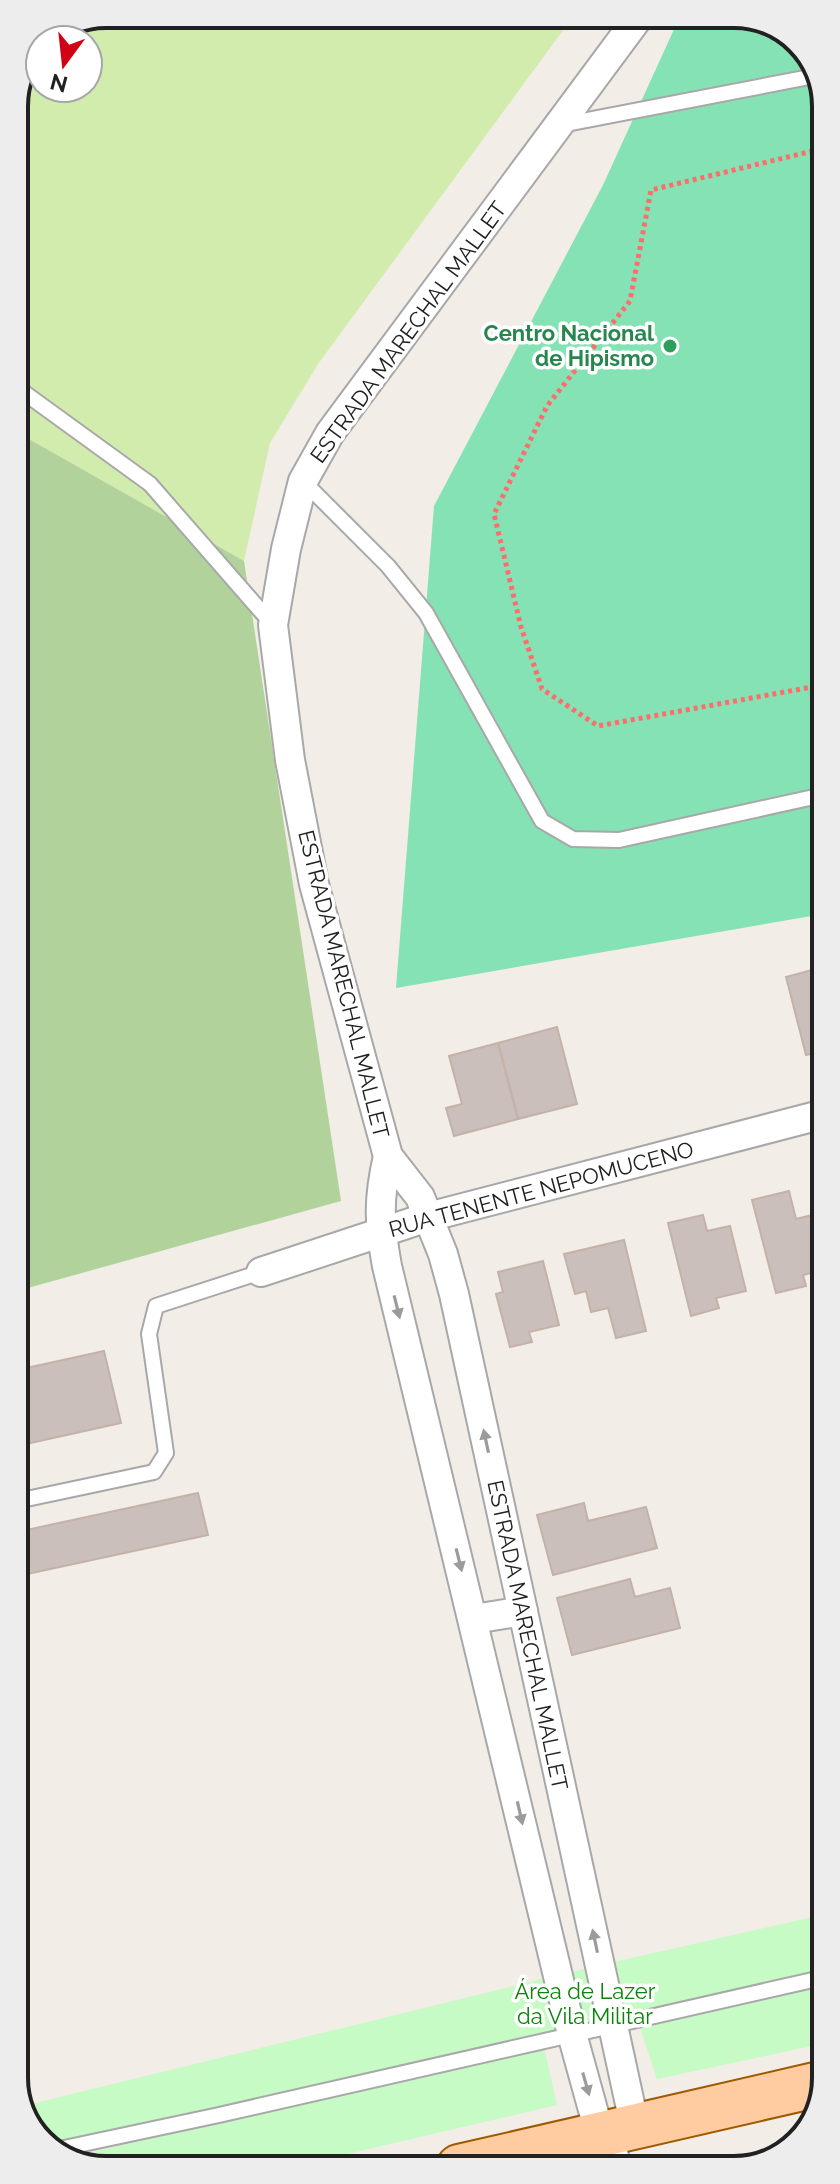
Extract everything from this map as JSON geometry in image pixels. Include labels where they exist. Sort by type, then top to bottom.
[{"type":"main road","points":[[524,2156],[619,2140],[811,2087]]},
{"type":"street","name":"ESTRADA MARECHAL MALLET","points":[[619,2140],[614,2025],[454,1294],[420,1197],[388,1156],[314,884],[290,760],[273,625],[286,549],[303,481],[330,433],[630,28]]},
{"type":"street","name":"RUA TENENTE NEPOMUCENO","points":[[261,1272],[428,1217],[812,1117]]},
{"type":"street","name":"ESTRADA MARECHAL MALLET","points":[[388,1156],[380,1193],[380,1231],[572,2034],[619,2140]]},
{"type":"street","points":[[474,1619],[523,1611]]},
{"type":"lane","points":[[557,126],[806,78]]},
{"type":"lane","points":[[28,395],[150,484],[273,625]]},
{"type":"lane","points":[[303,481],[388,566],[426,613],[542,821],[573,839],[619,840],[812,797]]},
{"type":"lane","points":[[28,1499],[154,1472],[166,1453],[149,1334],[156,1306],[261,1272]]},
{"type":"lane","points":[[70,2147],[812,1980]]},
{"type":"path","points":[[812,151],[651,190],[630,301],[547,406],[494,514],[521,627],[542,689],[598,726],[812,687]]},
{"type":"green space","points":[[104,28],[565,28],[318,364],[270,443],[244,561],[28,438],[28,104],[104,104]]},
{"type":"green space","name":"Centro Nacional de Hipismo","points":[[675,28],[739,28],[764,34],[789,51],[801,67],[808,81],[812,106],[812,916],[396,988],[434,506],[603,185]]},
{"type":"green space","points":[[28,438],[244,561],[341,1201],[28,1288]]},
{"type":"green space","name":"Área de Lazer da Vila Militar","points":[[812,1917],[812,2046],[657,2079],[639,2025],[544,2047],[557,2105],[339,2156],[101,2156],[88,2153],[318,2096],[70,2147],[51,2133],[32,2104],[600,1965]]},
{"type":"building","points":[[812,970],[812,1054],[806,1055],[786,977]]},
{"type":"building","points":[[557,1027],[577,1104],[518,1119],[498,1043]]},
{"type":"building","points":[[498,1043],[518,1119],[454,1136],[446,1108],[462,1104],[449,1056]]},
{"type":"building","points":[[789,1191],[796,1219],[812,1215],[812,1273],[803,1275],[806,1286],[776,1293],[752,1200]]},
{"type":"building","points":[[703,1215],[707,1231],[730,1226],[746,1291],[716,1298],[719,1308],[691,1316],[668,1223]]},
{"type":"building","points":[[624,1240],[646,1331],[616,1338],[608,1308],[591,1312],[586,1291],[575,1294],[564,1254]]},
{"type":"building","points":[[543,1261],[559,1325],[529,1332],[532,1342],[510,1347],[496,1294],[503,1292],[498,1272]]},
{"type":"building","points":[[104,1351],[121,1423],[28,1444],[28,1368]]},
{"type":"building","points":[[198,1493],[208,1535],[28,1574],[28,1530]]},
{"type":"building","points":[[584,1503],[588,1521],[646,1507],[657,1548],[553,1575],[537,1515]]},
{"type":"building","points":[[630,1579],[635,1597],[670,1588],[680,1628],[572,1655],[557,1598]]},
{"type":"place","name":"Centro Nacional de Hipismo","points":[[670,346]]}]
